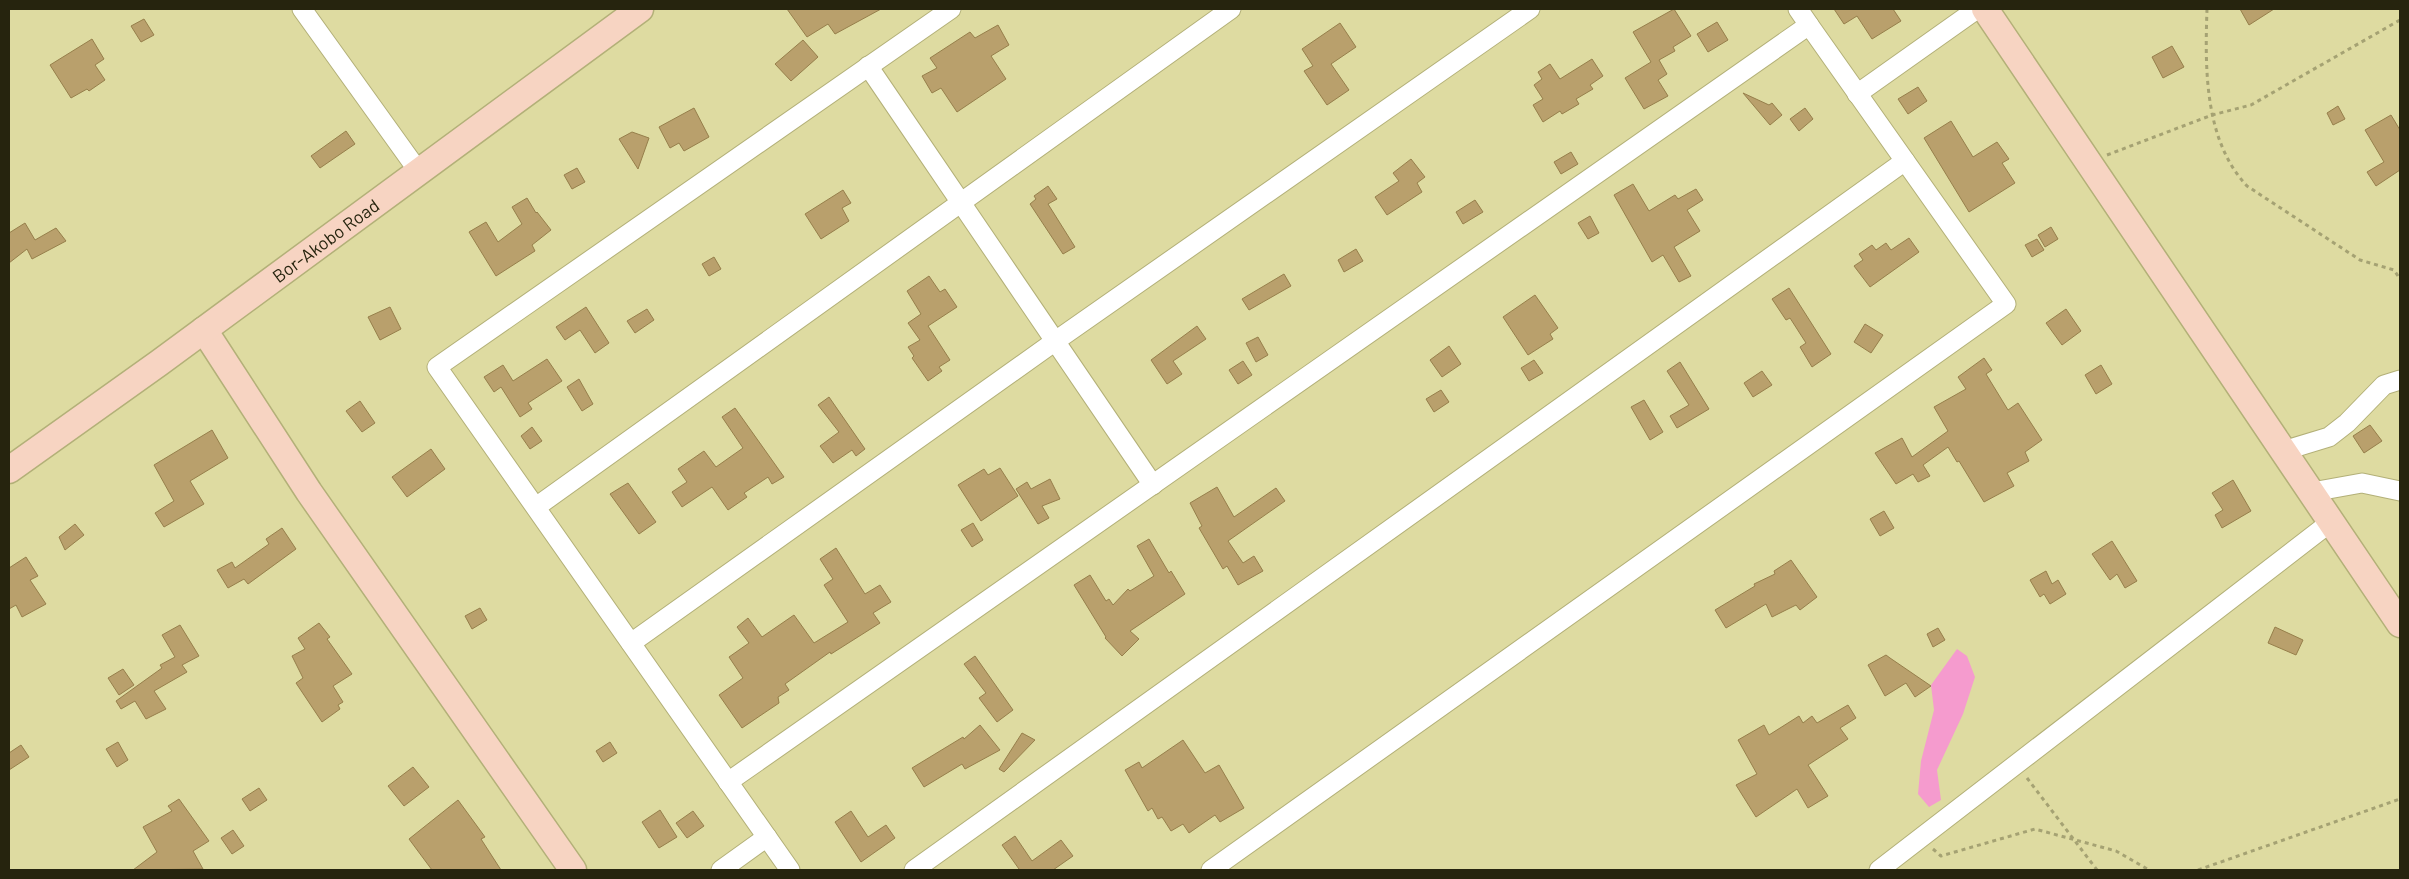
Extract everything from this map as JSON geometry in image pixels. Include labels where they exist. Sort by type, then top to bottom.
[{"type":"street","points":[[302,9],[419,172]]},
{"type":"street","name":"Bor-Akobo Road","points":[[11,464],[204,330],[640,9]]},
{"type":"street","points":[[790,870],[438,367],[951,9]]},
{"type":"street","points":[[536,507],[1231,9]]},
{"type":"street","points":[[631,643],[1054,342],[1530,9]]},
{"type":"street","points":[[1211,870],[2006,304],[1798,9]]},
{"type":"street","points":[[1858,94],[1977,9]]},
{"type":"street","points":[[1985,9],[2400,624]]},
{"type":"street","points":[[728,782],[1809,25]]},
{"type":"street","points":[[868,66],[962,200],[1054,342],[1153,485]]},
{"type":"street","points":[[914,870],[1905,161]]},
{"type":"street","points":[[204,330],[309,492],[573,870]]},
{"type":"street","points":[[2283,452],[2329,437],[2347,423],[2384,385],[2400,380]]},
{"type":"street","points":[[2312,492],[2362,483],[2400,491]]},
{"type":"street","points":[[1879,870],[2332,522]]},
{"type":"street","points":[[721,870],[767,837]]},
{"type":"path","points":[[2207,9],[2206,59],[2212,116],[2233,171],[2247,186],[2360,260],[2394,270],[2400,279]]},
{"type":"path","points":[[2088,162],[2212,116],[2251,105],[2400,20]]},
{"type":"path","points":[[2018,765],[2097,870]]},
{"type":"path","points":[[2198,870],[2400,799]]},
{"type":"path","points":[[1921,839],[1941,856],[2035,829],[2116,850],[2149,870]]},
{"type":"shaded area","points":[[1957,649],[1967,656],[1975,677],[1963,714],[1937,770],[1941,800],[1929,807],[1918,794],[1921,761],[1934,710],[1931,685]]},
{"type":"building","points":[[787,9],[881,9],[835,34],[828,24],[807,37]]},
{"type":"building","points":[[1674,9],[1691,36],[1673,47],[1675,51],[1659,60],[1667,74],[1658,80],[1668,96],[1644,109],[1625,78],[1651,62],[1633,32]]},
{"type":"building","points":[[1834,9],[1893,9],[1901,21],[1872,39],[1857,16],[1844,24]]},
{"type":"building","points":[[2240,9],[2274,9],[2249,25]]},
{"type":"building","points":[[144,19],[154,35],[141,42],[131,26]]},
{"type":"building","points":[[1717,22],[1728,40],[1708,52],[1697,34]]},
{"type":"building","points":[[1340,23],[1356,47],[1331,64],[1349,90],[1327,105],[1304,71],[1313,66],[1302,49]]},
{"type":"building","points":[[998,25],[1009,45],[991,56],[1006,79],[957,112],[941,88],[932,93],[922,76],[937,68],[930,58],[970,32],[975,38]]},
{"type":"building","points":[[92,39],[104,59],[95,65],[105,80],[89,91],[87,89],[71,98],[50,65]]},
{"type":"building","points":[[803,40],[818,57],[791,81],[775,64]]},
{"type":"building","points":[[2172,46],[2184,67],[2163,78],[2152,57]]},
{"type":"building","points":[[1592,59],[1603,76],[1590,85],[1593,89],[1576,99],[1579,104],[1562,114],[1560,111],[1543,122],[1533,105],[1543,99],[1534,85],[1542,79],[1538,72],[1550,64],[1560,79]]},
{"type":"building","points":[[1918,87],[1927,101],[1908,114],[1898,99]]},
{"type":"building","points":[[1743,93],[1769,105],[1772,103],[1782,115],[1770,125]]},
{"type":"building","points":[[2338,106],[2345,119],[2333,125],[2327,113]]},
{"type":"building","points":[[694,108],[709,137],[684,151],[679,143],[670,148],[659,127]]},
{"type":"building","points":[[1805,108],[1813,119],[1799,131],[1790,119]]},
{"type":"building","points":[[2391,115],[2400,130],[2400,170],[2376,186],[2367,172],[2384,162],[2365,130]]},
{"type":"building","points":[[1951,121],[1973,157],[1997,142],[2009,159],[2002,163],[2015,183],[1969,212],[1924,138]]},
{"type":"building","points":[[346,131],[355,144],[320,168],[311,156]]},
{"type":"building","points":[[632,132],[649,138],[638,169],[619,139]]},
{"type":"building","points":[[1571,152],[1578,164],[1561,174],[1554,162]]},
{"type":"building","points":[[1411,159],[1425,177],[1417,183],[1422,192],[1387,215],[1375,197],[1399,181],[1393,173]]},
{"type":"building","points":[[577,168],[585,182],[572,189],[564,175]]},
{"type":"building","points":[[1633,184],[1649,211],[1675,195],[1678,199],[1696,189],[1703,200],[1687,210],[1700,231],[1674,247],[1691,276],[1679,282],[1663,255],[1652,262],[1614,195]]},
{"type":"building","points":[[1048,186],[1057,199],[1048,204],[1075,247],[1063,254],[1030,204],[1036,199],[1034,196]]},
{"type":"building","points":[[843,190],[851,203],[842,208],[849,221],[821,239],[805,214]]},
{"type":"building","points":[[527,198],[536,213],[551,230],[532,245],[535,251],[496,276],[469,232],[486,222],[498,242],[522,224],[512,207]]},
{"type":"building","points":[[1475,200],[1483,212],[1463,224],[1456,212]]},
{"type":"building","points":[[1590,216],[1599,233],[1588,239],[1578,223]]},
{"type":"building","points":[[25,223],[35,240],[56,228],[66,241],[32,259],[27,249],[9,263],[9,233]]},
{"type":"building","points":[[2051,227],[2058,239],[2045,247],[2038,235]]},
{"type":"building","points":[[1909,238],[1919,252],[1870,287],[1854,266],[1863,260],[1859,254],[1872,245],[1876,250],[1886,243],[1891,250]]},
{"type":"building","points":[[2037,239],[2044,250],[2032,257],[2025,245]]},
{"type":"building","points":[[1356,249],[1363,261],[1344,272],[1338,260]]},
{"type":"building","points":[[714,257],[721,269],[709,276],[702,264]]},
{"type":"building","points":[[1284,274],[1291,286],[1249,310],[1242,299]]},
{"type":"building","points":[[929,276],[940,292],[945,289],[957,307],[928,326],[950,360],[939,367],[942,371],[928,381],[912,358],[914,356],[908,347],[920,340],[908,323],[921,314],[907,291]]},
{"type":"building","points":[[1789,288],[1831,354],[1812,367],[1800,347],[1806,343],[1790,318],[1786,320],[1772,299]]},
{"type":"building","points":[[1535,295],[1558,328],[1550,334],[1553,339],[1528,355],[1503,317]]},
{"type":"building","points":[[390,307],[401,329],[380,340],[368,317]]},
{"type":"building","points":[[586,307],[609,343],[595,353],[580,330],[565,340],[556,327]]},
{"type":"building","points":[[647,309],[654,320],[635,333],[627,321]]},
{"type":"building","points":[[2066,309],[2081,331],[2062,345],[2046,323]]},
{"type":"building","points":[[1865,324],[1883,335],[1871,353],[1854,342]]},
{"type":"building","points":[[1197,326],[1206,339],[1173,361],[1182,374],[1167,384],[1151,360]]},
{"type":"building","points":[[1258,337],[1268,355],[1256,362],[1246,343]]},
{"type":"building","points":[[1449,346],[1461,364],[1442,377],[1430,360]]},
{"type":"building","points":[[1984,358],[1992,370],[1986,374],[2008,410],[2018,403],[2042,440],[2025,452],[2029,461],[2007,473],[2014,486],[1984,502],[1959,461],[1957,462],[1948,447],[1923,465],[1930,476],[1918,482],[1913,474],[1896,484],[1875,453],[1902,438],[1912,457],[1948,431],[1934,407],[1966,389],[1958,377]]},
{"type":"building","points":[[547,359],[562,381],[528,403],[532,409],[520,417],[501,387],[494,392],[484,377],[503,365],[513,381]]},
{"type":"building","points":[[1534,360],[1543,373],[1529,381],[1521,368]]},
{"type":"building","points":[[1243,361],[1252,375],[1238,384],[1229,370]]},
{"type":"building","points":[[1680,362],[1709,409],[1677,428],[1670,416],[1689,405],[1667,371]]},
{"type":"building","points":[[2101,365],[2112,384],[2096,394],[2085,375]]},
{"type":"building","points":[[1762,371],[1772,385],[1753,397],[1744,383]]},
{"type":"building","points":[[579,379],[593,404],[582,411],[567,387]]},
{"type":"building","points":[[1441,390],[1449,402],[1434,412],[1426,399]]},
{"type":"building","points":[[829,397],[865,449],[856,456],[852,450],[833,463],[820,446],[839,432],[818,405]]},
{"type":"building","points":[[1644,400],[1663,432],[1650,440],[1631,407]]},
{"type":"building","points":[[360,401],[375,423],[362,432],[346,411]]},
{"type":"building","points":[[735,408],[784,477],[772,484],[768,477],[744,493],[747,497],[728,510],[712,487],[682,507],[672,492],[687,482],[678,469],[704,451],[716,467],[743,448],[722,417]]},
{"type":"building","points":[[2370,425],[2382,441],[2364,453],[2353,436]]},
{"type":"building","points":[[532,427],[542,441],[530,449],[521,436]]},
{"type":"building","points":[[212,430],[228,458],[190,481],[204,504],[164,527],[155,513],[174,501],[154,465]]},
{"type":"building","points":[[431,449],[445,469],[407,497],[392,477]]},
{"type":"building","points":[[1000,468],[1018,496],[981,521],[958,485],[984,469],[988,475]]},
{"type":"building","points":[[1050,479],[1060,499],[1042,506],[1049,518],[1038,524],[1016,489],[1027,482],[1031,489]]},
{"type":"building","points":[[2233,480],[2251,511],[2222,528],[2215,515],[2223,510],[2212,493]]},
{"type":"building","points":[[628,483],[656,522],[639,534],[610,494]]},
{"type":"building","points":[[1217,487],[1234,517],[1276,488],[1285,501],[1228,541],[1243,563],[1254,556],[1263,571],[1238,585],[1227,566],[1223,569],[1199,528],[1202,526],[1190,503]]},
{"type":"building","points":[[1884,511],[1894,528],[1880,536],[1870,519]]},
{"type":"building","points":[[973,523],[983,540],[972,547],[961,530]]},
{"type":"building","points":[[75,524],[84,535],[65,550],[59,537]]},
{"type":"building","points":[[282,528],[296,549],[248,584],[244,579],[228,588],[217,570],[232,562],[235,568],[269,544],[266,539]]},
{"type":"building","points":[[1149,539],[1169,573],[1171,571],[1185,594],[1130,631],[1139,639],[1122,656],[1105,638],[1074,585],[1090,575],[1106,601],[1109,599],[1113,605],[1128,589],[1130,591],[1154,576],[1137,546]]},
{"type":"building","points":[[2112,541],[2137,581],[2125,588],[2117,574],[2110,580],[2092,554]]},
{"type":"building","points":[[836,548],[865,594],[880,585],[891,602],[873,613],[880,623],[831,654],[830,652],[785,684],[789,690],[778,697],[779,703],[742,728],[719,695],[743,678],[729,657],[749,643],[737,627],[748,618],[762,637],[794,615],[814,643],[848,622],[824,585],[833,579],[820,559]]},
{"type":"building","points":[[26,557],[38,576],[30,580],[46,604],[22,617],[16,605],[9,609],[9,568]]},
{"type":"building","points":[[1791,560],[1817,597],[1800,610],[1796,605],[1772,617],[1766,604],[1726,628],[1715,610],[1755,586],[1754,584],[1775,574],[1774,571]]},
{"type":"building","points":[[2046,571],[2052,584],[2058,580],[2066,594],[2050,604],[2044,594],[2040,597],[2030,580]]},
{"type":"building","points":[[480,608],[487,620],[472,629],[465,616]]},
{"type":"building","points":[[319,623],[330,637],[327,639],[352,674],[333,686],[343,702],[338,705],[340,709],[322,722],[296,683],[303,678],[292,656],[305,649],[298,638]]},
{"type":"building","points":[[180,625],[199,656],[182,665],[187,672],[154,691],[166,709],[146,719],[135,701],[121,709],[116,701],[162,668],[160,665],[175,657],[162,635]]},
{"type":"building","points":[[2275,627],[2303,640],[2296,655],[2268,643]]},
{"type":"building","points":[[1938,628],[1945,640],[1933,647],[1927,634]]},
{"type":"building","points":[[1886,655],[1931,686],[1915,697],[1906,683],[1885,696],[1868,665]]},
{"type":"building","points":[[975,656],[1013,710],[997,722],[979,698],[986,693],[964,664]]},
{"type":"building","points":[[123,669],[134,685],[119,695],[108,678]]},
{"type":"building","points":[[1848,705],[1856,718],[1840,728],[1848,739],[1808,765],[1828,796],[1808,808],[1797,789],[1756,817],[1736,785],[1757,774],[1738,740],[1764,725],[1769,735],[1799,716],[1803,723],[1812,716],[1817,723]]},
{"type":"building","points":[[980,725],[1000,750],[965,769],[962,764],[924,787],[912,768],[963,737],[964,739]]},
{"type":"building","points":[[1022,733],[1035,740],[1004,772],[999,769]]},
{"type":"building","points":[[1183,740],[1205,773],[1219,765],[1244,808],[1220,822],[1215,815],[1189,833],[1183,824],[1171,831],[1162,817],[1158,819],[1152,808],[1148,811],[1125,770],[1139,762],[1142,768]]},
{"type":"building","points":[[118,742],[128,760],[117,767],[106,749]]},
{"type":"building","points":[[610,742],[617,753],[603,762],[596,751]]},
{"type":"building","points":[[21,745],[29,757],[9,770],[9,753]]},
{"type":"building","points":[[413,767],[429,787],[404,806],[388,786]]},
{"type":"building","points":[[259,788],[267,800],[250,811],[242,799]]},
{"type":"building","points":[[179,799],[209,841],[193,851],[203,869],[133,870],[157,852],[143,827],[172,811],[168,806]]},
{"type":"building","points":[[458,800],[485,837],[481,839],[501,870],[432,870],[409,839]]},
{"type":"building","points":[[660,810],[677,837],[659,848],[642,822]]},
{"type":"building","points":[[693,811],[704,826],[687,838],[676,823]]},
{"type":"building","points":[[851,811],[868,837],[886,825],[895,838],[861,862],[835,822]]},
{"type":"building","points":[[233,830],[244,846],[232,854],[221,838]]},
{"type":"building","points":[[1015,836],[1032,861],[1061,840],[1073,856],[1053,870],[1018,870],[1002,845]]}]
